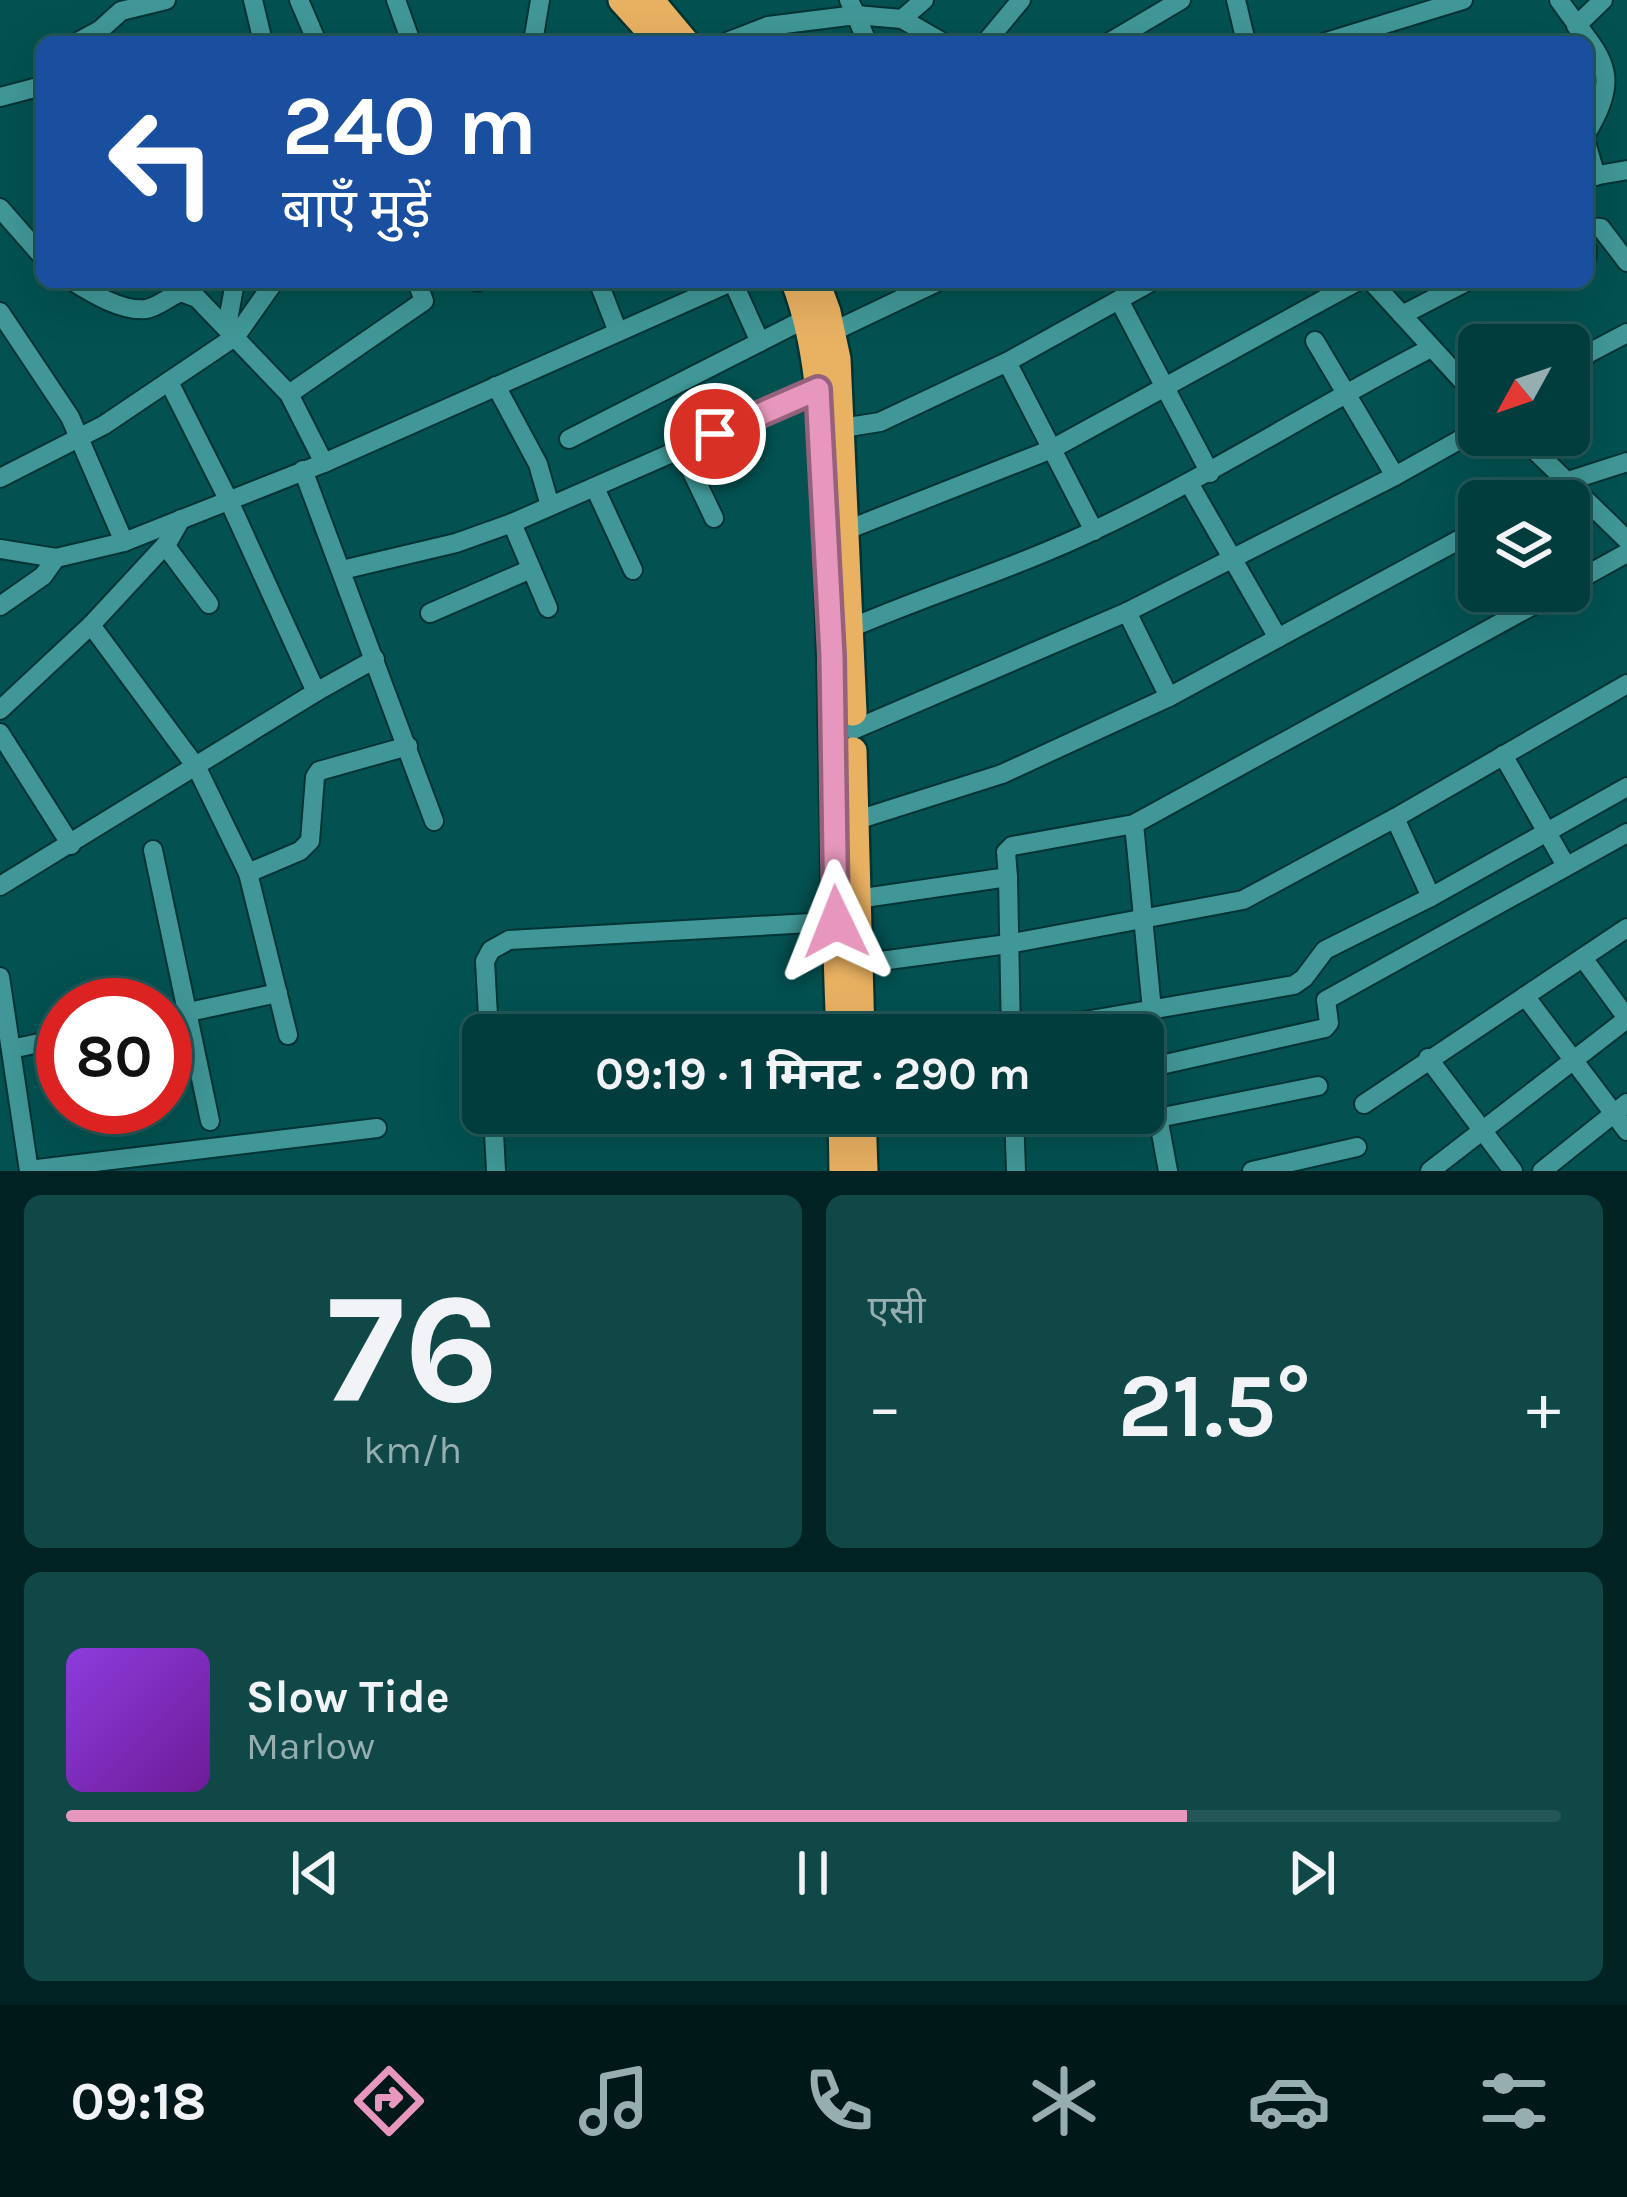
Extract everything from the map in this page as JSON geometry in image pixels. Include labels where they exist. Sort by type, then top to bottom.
[{"type":"highway","points":[[622,0],[671,36]]},
{"type":"highway","points":[[650,0],[673,36]]},
{"type":"highway","points":[[674,36],[677,0]]},
{"type":"highway","points":[[799,288],[820,324],[818,389],[845,911],[858,964],[860,1014]]},
{"type":"highway","points":[[817,288],[842,428],[851,628],[854,821],[841,1014]]},
{"type":"highway","points":[[843,1171],[855,1134]]},
{"type":"highway","points":[[863,1134],[864,1171]]},
{"type":"street","points":[[87,36],[130,7],[166,0]]},
{"type":"street","points":[[253,0],[262,36]]},
{"type":"street","points":[[299,0],[314,36]]},
{"type":"street","points":[[396,0],[409,36]]},
{"type":"street","points":[[534,36],[540,0]]},
{"type":"street","points":[[902,19],[924,0]]},
{"type":"street","points":[[991,36],[1021,0]]},
{"type":"street","points":[[1119,36],[1181,0]]},
{"type":"street","points":[[1236,0],[1245,36]]},
{"type":"street","points":[[1385,0],[1388,23]]},
{"type":"street","points":[[1346,36],[1463,0]]},
{"type":"street","points":[[1559,0],[1584,36]]},
{"type":"street","points":[[1576,26],[1603,0]]},
{"type":"street","points":[[853,8],[865,36]]},
{"type":"street","points":[[742,36],[853,8],[902,19],[932,36]]},
{"type":"street","points":[[1593,47],[1605,59],[1606,102],[1593,123]]},
{"type":"street","points":[[1605,59],[1627,51]]},
{"type":"street","points":[[0,97],[36,89]]},
{"type":"street","points":[[1593,177],[1627,170]]},
{"type":"street","points":[[0,208],[36,249]]},
{"type":"street","points":[[1593,227],[1600,228],[1627,262]]},
{"type":"street","points":[[86,288],[139,309],[188,292],[232,331],[289,394],[324,463]]},
{"type":"street","points":[[232,331],[236,288]]},
{"type":"street","points":[[0,478],[81,438],[169,382],[232,331],[269,288]]},
{"type":"street","points":[[289,394],[424,302],[419,288]]},
{"type":"street","points":[[600,288],[618,332]]},
{"type":"street","points":[[0,549],[56,558],[124,542],[324,463],[618,332],[695,288]]},
{"type":"street","points":[[735,288],[760,342]]},
{"type":"street","points":[[569,439],[760,342],[920,288]]},
{"type":"street","points":[[842,428],[880,422],[1007,362],[1140,288]]},
{"type":"street","points":[[847,530],[1052,449],[1345,288]]},
{"type":"street","points":[[1377,288],[1458,376]]},
{"type":"street","points":[[1402,315],[1454,288]]},
{"type":"street","points":[[1119,300],[1210,473]]},
{"type":"street","points":[[0,312],[28,348],[81,438],[94,479],[124,542]]},
{"type":"street","points":[[1590,352],[1627,333]]},
{"type":"street","points":[[1316,341],[1395,476]]},
{"type":"street","points":[[851,628],[1094,531],[1210,473],[1344,392],[1431,348]]},
{"type":"street","points":[[1007,362],[1094,531]]},
{"type":"street","points":[[169,382],[230,501],[316,692]]},
{"type":"street","points":[[496,386],[538,464],[550,506]]},
{"type":"street","points":[[342,570],[456,543],[512,523],[818,389]]},
{"type":"street","points":[[853,730],[1127,612],[1458,441]]},
{"type":"street","points":[[681,449],[714,518]]},
{"type":"street","points":[[1541,456],[1567,480]]},
{"type":"street","points":[[1571,480],[1627,462]]},
{"type":"street","points":[[303,470],[434,821]]},
{"type":"street","points":[[1189,483],[1278,638]]},
{"type":"street","points":[[595,488],[633,570]]},
{"type":"street","points":[[1590,503],[1627,540]]},
{"type":"street","points":[[0,710],[91,625],[165,545],[181,519]]},
{"type":"street","points":[[512,523],[548,608]]},
{"type":"street","points":[[854,821],[1002,774],[1169,697],[1458,540]]},
{"type":"street","points":[[165,545],[209,604]]},
{"type":"street","points":[[1590,574],[1627,554]]},
{"type":"street","points":[[0,606],[43,576],[56,558]]},
{"type":"street","points":[[430,614],[531,569]]},
{"type":"street","points":[[1127,612],[1169,697]]},
{"type":"street","points":[[1009,1014],[1006,852],[1012,846],[1134,824],[1520,612]]},
{"type":"street","points":[[91,625],[197,768],[248,873],[288,1035]]},
{"type":"street","points":[[0,886],[375,658]]},
{"type":"street","points":[[858,964],[1008,944],[1243,900],[1624,691]]},
{"type":"street","points":[[0,733],[71,845]]},
{"type":"street","points":[[248,873],[310,842],[319,771],[408,746]]},
{"type":"street","points":[[1503,755],[1565,864]]},
{"type":"street","points":[[1129,1014],[1294,985],[1325,950],[1627,787]]},
{"type":"street","points":[[1395,818],[1431,896]]},
{"type":"street","points":[[1134,824],[1152,1014]]},
{"type":"street","points":[[1164,1065],[1325,1028],[1329,1023],[1326,1000],[1627,833]]},
{"type":"street","points":[[153,850],[181,978]]},
{"type":"street","points":[[488,1014],[485,962],[490,950],[508,940],[845,911],[1008,877]]},
{"type":"street","points":[[1364,1104],[1627,928]]},
{"type":"street","points":[[1430,1171],[1627,1019],[1583,958]]},
{"type":"street","points":[[0,977],[29,1170],[377,1128]]},
{"type":"street","points":[[192,1011],[278,993]]},
{"type":"street","points":[[1525,996],[1574,1061],[1620,1108],[1627,1132]]},
{"type":"street","points":[[192,1032],[210,1121]]},
{"type":"street","points":[[11,1049],[36,1044]]},
{"type":"street","points":[[1428,1058],[1513,1171]]},
{"type":"street","points":[[1164,1117],[1318,1086]]},
{"type":"street","points":[[1542,1171],[1620,1108]]},
{"type":"street","points":[[494,1134],[496,1171]]},
{"type":"street","points":[[1015,1134],[1016,1171]]},
{"type":"street","points":[[1161,1134],[1168,1171]]},
{"type":"street","points":[[1252,1171],[1357,1147]]},
{"type":"route","points":[[715,434],[818,389],[835,735],[836,922]]}]
